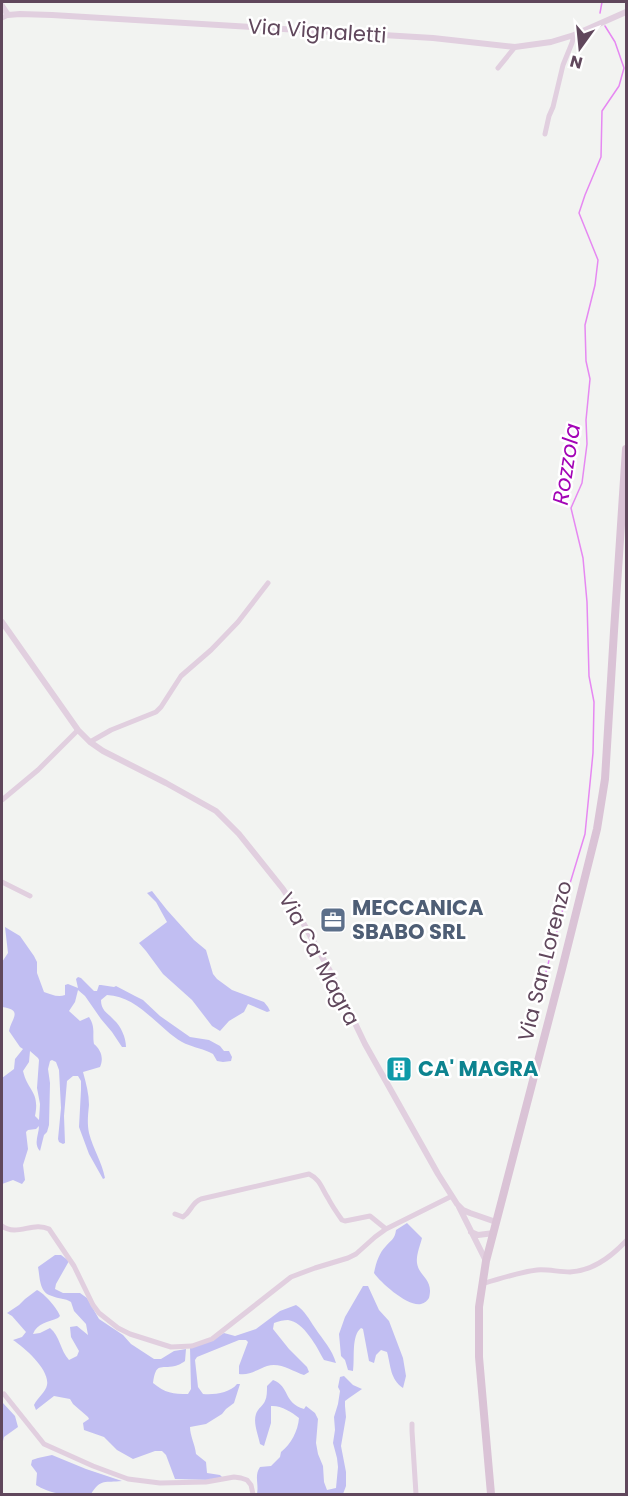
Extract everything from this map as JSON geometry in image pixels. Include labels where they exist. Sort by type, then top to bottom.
[{"type":"main road","name":"Via San Lorenzo","points":[[491,1494],[479,1357],[478,1307],[486,1261],[597,829],[606,779],[627,449]]},
{"type":"street","points":[[2,6],[5,17]]},
{"type":"street","name":"Via Vignaletti","points":[[5,17],[20,14],[52,15],[433,38],[515,47],[551,42],[574,35],[627,12]]},
{"type":"street","points":[[545,134],[563,65],[574,35]]},
{"type":"street","points":[[498,68],[515,47]]},
{"type":"street","points":[[90,741],[156,712],[181,676],[238,622],[268,583]]},
{"type":"street","name":"Via Ca' Magra","points":[[2,622],[78,730],[90,741],[119,760],[202,802],[216,811],[239,834],[292,903],[331,973],[365,1044],[457,1204],[470,1214],[496,1222]]},
{"type":"street","points":[[2,800],[38,770],[78,730]]},
{"type":"street","points":[[2,882],[30,896]]},
{"type":"street","points":[[175,1214],[187,1215],[193,1204],[201,1199],[309,1174],[320,1183],[342,1220],[370,1216],[386,1229]]},
{"type":"street","points":[[2,1226],[14,1231],[36,1226],[49,1229],[74,1266],[93,1305],[99,1313],[118,1328],[171,1347],[192,1346],[212,1339],[291,1277],[356,1254],[386,1229],[452,1196]]},
{"type":"street","points":[[457,1204],[471,1232],[478,1235],[494,1233]]},
{"type":"street","points":[[468,1226],[486,1261]]},
{"type":"street","points":[[482,1284],[538,1270],[568,1272],[584,1269],[599,1264],[627,1241]]},
{"type":"street","points":[[4,1395],[44,1444],[93,1466],[128,1479],[160,1483],[206,1482],[241,1478],[247,1480],[251,1485],[253,1494]]},
{"type":"street","points":[[412,1424],[416,1494]]},
{"type":"shaded area","points":[[152,891],[194,940],[206,950],[213,974],[217,979],[232,990],[264,1002],[270,1011],[267,1012],[248,1004],[244,1012],[229,1021],[220,1031],[212,1026],[192,1000],[163,974],[139,943],[167,922],[156,902],[147,893]]},
{"type":"shaded area","points":[[5,927],[20,936],[34,956],[44,992],[57,996],[65,995],[65,985],[78,988],[76,979],[78,977],[94,991],[97,991],[99,985],[116,986],[143,1000],[160,1016],[190,1037],[209,1040],[224,1051],[229,1051],[231,1061],[217,1061],[213,1054],[185,1044],[138,1007],[118,997],[107,995],[101,1000],[102,1007],[121,1029],[126,1047],[122,1047],[85,996],[78,990],[75,1002],[69,1011],[80,1021],[89,1017],[93,1027],[94,1044],[102,1057],[100,1067],[83,1072],[89,1105],[89,1133],[105,1178],[103,1179],[89,1154],[79,1127],[81,1081],[78,1076],[73,1076],[67,1081],[64,1116],[65,1143],[59,1142],[61,1108],[59,1070],[56,1062],[52,1060],[48,1069],[49,1125],[40,1151],[37,1142],[39,1126],[26,1132],[28,1149],[23,1165],[25,1180],[22,1184],[13,1180],[2,1184],[2,1078],[14,1069],[15,1059],[23,1049],[9,1031],[14,1016],[13,1010],[2,1007],[2,962],[8,953]],"holes":[[[30,1051],[38,1058],[37,1088],[40,1104],[39,1120],[35,1116],[35,1096],[23,1071],[29,1062]]]},
{"type":"shaded area","points":[[407,1223],[422,1238],[417,1263],[420,1272],[430,1286],[430,1292],[429,1298],[421,1304],[402,1298],[374,1273],[381,1252],[394,1237],[396,1230]]},
{"type":"shaded area","points":[[55,1255],[61,1255],[69,1261],[55,1289],[63,1293],[80,1293],[87,1298],[99,1319],[123,1335],[131,1344],[154,1359],[161,1359],[174,1351],[186,1349],[184,1362],[176,1366],[157,1369],[153,1383],[165,1391],[188,1394],[191,1389],[190,1348],[211,1341],[224,1333],[235,1336],[256,1329],[280,1311],[296,1305],[307,1315],[336,1363],[324,1360],[305,1330],[288,1320],[274,1323],[273,1329],[307,1367],[309,1372],[304,1375],[272,1365],[250,1373],[239,1374],[239,1366],[248,1342],[246,1340],[239,1340],[197,1357],[195,1360],[198,1387],[203,1394],[222,1393],[240,1384],[234,1403],[222,1414],[206,1424],[190,1427],[196,1454],[206,1462],[207,1473],[222,1477],[212,1480],[175,1479],[166,1455],[162,1451],[155,1451],[133,1459],[117,1450],[104,1437],[84,1430],[83,1423],[89,1419],[70,1399],[54,1396],[36,1410],[34,1405],[46,1388],[47,1379],[36,1360],[13,1340],[22,1337],[26,1332],[7,1313],[37,1290],[57,1309],[60,1316],[40,1325],[33,1334],[50,1328],[69,1360],[77,1356],[79,1351],[71,1337],[70,1327],[77,1326],[88,1335],[86,1324],[74,1311],[71,1302],[48,1294],[42,1288],[38,1267]]},
{"type":"shaded area","points":[[363,1286],[368,1286],[379,1310],[389,1321],[403,1358],[406,1376],[403,1388],[393,1376],[387,1352],[381,1350],[376,1355],[374,1363],[369,1361],[363,1329],[361,1328],[356,1336],[353,1371],[348,1370],[341,1356],[339,1334],[345,1317]]},
{"type":"shaded area","points":[[344,1376],[353,1385],[362,1389],[345,1401],[346,1417],[341,1446],[346,1472],[346,1486],[343,1494],[257,1494],[257,1473],[260,1467],[271,1466],[280,1457],[281,1452],[293,1437],[299,1418],[282,1408],[271,1406],[271,1423],[264,1446],[260,1444],[255,1417],[266,1399],[267,1386],[273,1380],[282,1386],[293,1403],[304,1409],[306,1406],[315,1413],[318,1419],[316,1443],[323,1466],[324,1482],[327,1490],[336,1488],[338,1467],[333,1443],[334,1417],[340,1391],[338,1387],[340,1377]]},
{"type":"shaded area","points":[[2,1402],[15,1416],[18,1427],[4,1437],[2,1445]]},
{"type":"shaded area","points":[[52,1455],[122,1481],[101,1483],[91,1494],[49,1491],[36,1485],[37,1473],[31,1465],[32,1460]]},
{"type":"waterway","name":"Rozzola","points":[[600,13],[602,2]]},
{"type":"waterway","name":"Rozzola","points":[[547,988],[544,979],[585,834],[593,753],[594,702],[589,676],[587,602],[583,558],[571,508],[582,483],[587,444],[586,420],[590,379],[586,361],[585,325],[595,285],[598,260],[579,213],[601,157],[602,111],[619,86],[624,68],[615,42],[605,26]]},
{"type":"place","name":"MECCANICA SBABO SRL","points":[[333,920]]},
{"type":"place","name":"CA' MAGRA","points":[[399,1069]]}]
